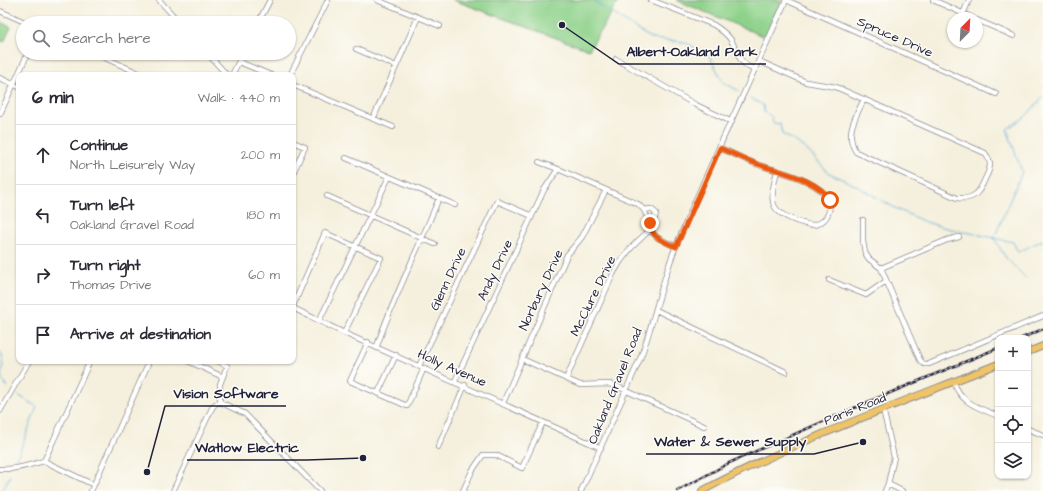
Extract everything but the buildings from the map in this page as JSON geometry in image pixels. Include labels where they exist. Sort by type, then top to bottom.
[{"type":"main road","points":[[1031,351],[1043,346]]},
{"type":"main road","name":"Paris Road","points":[[702,491],[789,448],[995,365]]},
{"type":"street","points":[[160,0],[174,16]]},
{"type":"street","points":[[262,16],[270,0]]},
{"type":"street","points":[[292,72],[328,0]]},
{"type":"street","points":[[377,0],[440,26]]},
{"type":"street","points":[[651,0],[714,25],[731,40],[740,60],[747,67],[755,70]]},
{"type":"street","name":"Oakland Gravel Road","points":[[581,491],[645,345],[676,247],[786,0]]},
{"type":"street","name":"Spruce Drive","points":[[786,0],[996,94]]},
{"type":"street","points":[[933,0],[959,12]]},
{"type":"street","points":[[964,12],[969,0]]},
{"type":"street","points":[[0,11],[16,18]]},
{"type":"street","points":[[373,119],[418,17]]},
{"type":"street","points":[[983,23],[1014,36]]},
{"type":"street","points":[[356,49],[396,66]]},
{"type":"street","points":[[616,59],[696,105],[732,122]]},
{"type":"street","points":[[19,72],[25,60]]},
{"type":"street","points":[[110,60],[136,72]]},
{"type":"street","points":[[213,60],[224,72]]},
{"type":"street","points":[[759,61],[806,82],[836,87],[864,99],[985,153],[990,163],[989,172],[982,188],[975,196],[965,199],[957,198],[856,152],[852,145],[850,136],[852,126],[864,99]]},
{"type":"street","points":[[234,72],[239,62],[263,72]]},
{"type":"street","points":[[0,78],[14,84]]},
{"type":"street","points":[[0,114],[16,80]]},
{"type":"street","points":[[296,86],[392,127]]},
{"type":"street","points":[[296,143],[305,147],[296,166]]},
{"type":"street","points":[[720,148],[777,171],[792,174],[822,191],[830,200],[830,207],[826,219],[821,223],[808,225],[778,212],[772,201],[777,171]]},
{"type":"street","points":[[346,158],[455,205]]},
{"type":"street","points":[[538,162],[558,169],[638,204],[644,210],[650,223],[650,230],[658,238],[676,247]]},
{"type":"street","name":"Andy Drive","points":[[455,381],[544,190],[558,169]]},
{"type":"street","points":[[319,321],[389,176]]},
{"type":"street","name":"Norbury Drive","points":[[503,403],[567,255],[582,236],[606,190]]},
{"type":"street","points":[[326,196],[435,244]]},
{"type":"street","points":[[377,346],[386,318],[439,198]]},
{"type":"street","name":"Glenn Drive","points":[[378,393],[407,406],[422,367],[497,201],[532,216]]},
{"type":"street","points":[[644,210],[651,209],[656,213],[655,218],[650,223]]},
{"type":"street","points":[[863,220],[863,241],[865,253],[869,259],[881,268],[901,318],[920,360],[924,364],[930,364],[1043,316]]},
{"type":"street","name":"McClure Drive","points":[[566,379],[620,260],[631,247],[650,230]]},
{"type":"street","points":[[296,300],[326,233],[381,258],[344,333]]},
{"type":"street","points":[[881,268],[947,240],[959,237]]},
{"type":"street","points":[[829,280],[866,295],[886,281]]},
{"type":"street","name":"Holly Avenue","points":[[296,309],[344,333],[368,342],[465,385],[601,448]]},
{"type":"street","points":[[656,310],[786,372]]},
{"type":"street","points":[[368,342],[350,381],[378,393],[396,355]]},
{"type":"street","points":[[522,359],[580,385],[609,384],[626,390],[704,426]]},
{"type":"street","points":[[0,411],[27,364]]},
{"type":"street","points":[[44,461],[89,364]]},
{"type":"street","points":[[91,491],[148,364]]},
{"type":"street","points":[[195,364],[223,377]]},
{"type":"street","points":[[173,491],[218,403],[220,384],[227,366],[223,364]]},
{"type":"street","points":[[954,382],[960,394],[968,403],[995,415]]},
{"type":"street","points":[[438,446],[465,385]]},
{"type":"street","points":[[218,403],[245,414],[320,491]]},
{"type":"street","points":[[883,409],[894,457],[885,491]]},
{"type":"street","points":[[463,491],[472,471],[482,455],[496,455],[522,468],[543,422]]},
{"type":"street","points":[[1031,430],[1043,435]]},
{"type":"street","points":[[0,469],[9,470],[21,468],[44,461],[94,485]]},
{"type":"street","points":[[888,484],[902,491]]},
{"type":"green space","points":[[453,0],[619,0],[589,50]]},
{"type":"green space","points":[[676,0],[782,0],[765,37]]},
{"type":"green space","points":[[0,22],[11,27],[4,42],[0,40]]},
{"type":"waterway","points":[[597,0],[595,2],[652,39],[684,42],[709,55],[723,82],[739,91]]},
{"type":"waterway","points":[[1043,97],[1025,117],[1007,129],[1022,172],[994,238],[1013,242],[1018,252],[1043,240]]},
{"type":"waterway","points":[[750,98],[763,105],[764,112],[771,116],[773,123],[780,124],[782,134],[795,141],[808,151],[829,173],[923,221],[942,227],[994,238],[1006,258],[1026,278]]},
{"type":"waterway","points":[[0,352],[3,358],[1,377],[7,387]]},
{"type":"waterway","points":[[15,464],[37,407],[18,395]]},
{"type":"waterway","points":[[2,491],[10,476]]},
{"type":"railway","points":[[1029,335],[1043,329]]},
{"type":"railway","points":[[677,491],[729,463],[868,402],[995,349]]},
{"type":"place","name":"Albert-Oakland Park","points":[[562,25]]},
{"type":"place","name":"Water & Sewer Supply","points":[[863,442]]},
{"type":"place","name":"Watlow Electric","points":[[363,458]]},
{"type":"place","name":"Vision Software","points":[[147,472]]},
{"type":"route","points":[[650,223],[650,230],[658,238],[676,247],[720,148],[777,171],[792,174],[822,191],[830,200]]}]
